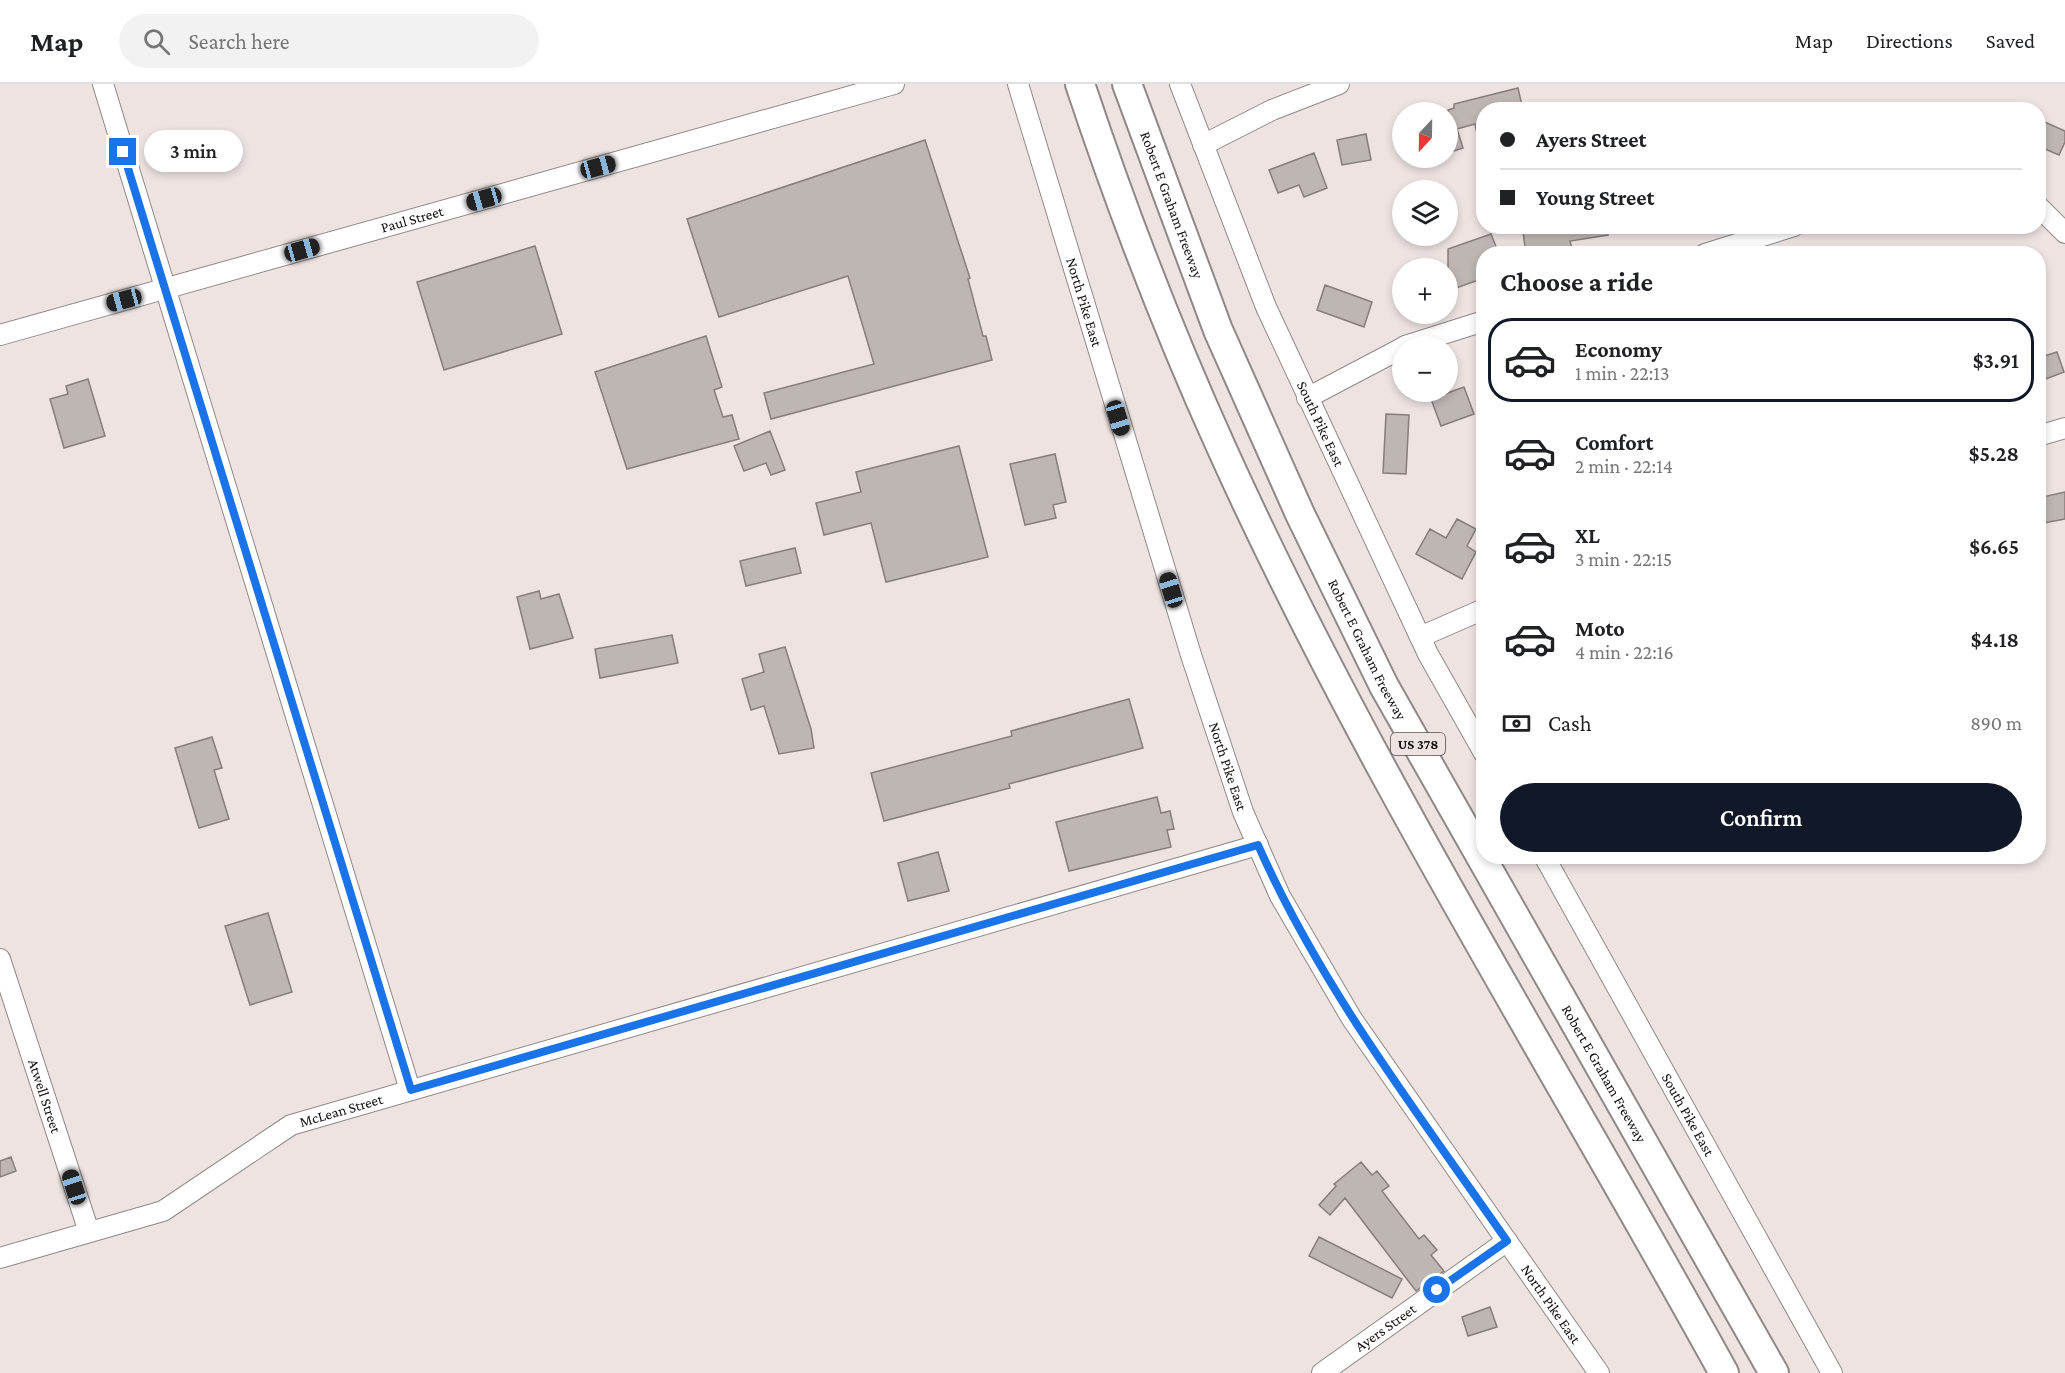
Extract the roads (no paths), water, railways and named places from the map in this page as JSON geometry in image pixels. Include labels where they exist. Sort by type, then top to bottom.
[{"type":"highway","name":"US 378","points":[[1080,84],[1141,254],[1222,448],[1299,608],[1412,822],[1724,1373]]},
{"type":"highway","name":"Robert E Graham Freeway","points":[[1127,84],[1218,330],[1300,514],[1384,686],[1476,848]]},
{"type":"highway","name":"Robert E Graham Freeway","points":[[1485,864],[1774,1373]]},
{"type":"street","points":[[103,84],[411,1090]]},
{"type":"street","name":"Paul Street","points":[[0,335],[894,84]]},
{"type":"street","name":"North Pike East","points":[[1018,84],[1191,655],[1243,812],[1280,896],[1352,1019],[1599,1373]]},
{"type":"street","name":"South Pike East","points":[[1180,84],[1266,307],[1307,398],[1420,637],[1476,738]]},
{"type":"street","points":[[1203,145],[1272,110],[1339,84]]},
{"type":"street","points":[[2046,214],[2065,233]]},
{"type":"street","points":[[1730,246],[1769,234]]},
{"type":"street","points":[[1438,336],[1476,324]]},
{"type":"street","points":[[1307,398],[1392,353]]},
{"type":"street","points":[[2046,434],[2065,428]]},
{"type":"street","points":[[1420,637],[1476,612]]},
{"type":"street","name":"McLean Street","points":[[0,1258],[163,1211],[291,1125],[1258,845]]},
{"type":"street","name":"South Pike East","points":[[1548,864],[1832,1373]]},
{"type":"street","name":"Atwell Street","points":[[0,959],[89,1232]]},
{"type":"street","name":"Ayers Street","points":[[1322,1373],[1507,1241]]}]
